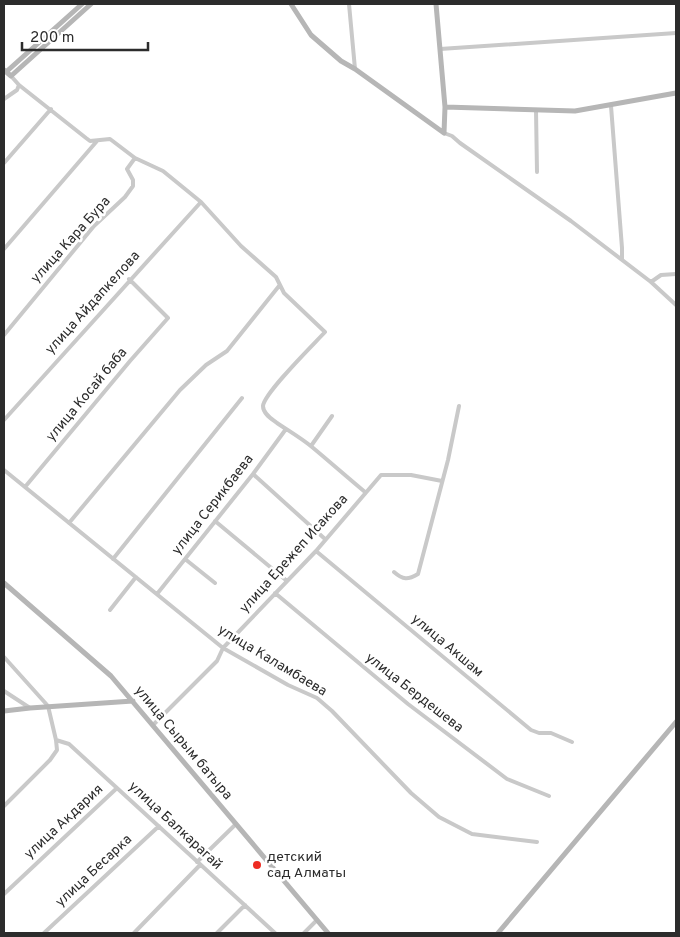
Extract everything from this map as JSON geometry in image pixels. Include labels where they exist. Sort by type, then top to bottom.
[{"type":"street","points":[[82,4],[5,71],[90,141],[110,139],[135,158],[163,171],[201,202],[241,246],[276,277],[284,293],[325,332],[292,366],[263,406],[267,415],[311,446],[365,492]]},
{"type":"street","points":[[11,76],[92,4]]},
{"type":"street","points":[[291,4],[311,35],[341,61],[444,133],[452,136],[622,259],[676,305]]},
{"type":"street","points":[[349,4],[355,69]]},
{"type":"street","points":[[436,4],[445,107],[444,133]]},
{"type":"street","points":[[440,49],[676,33]]},
{"type":"street","points":[[4,99],[17,90],[19,84]]},
{"type":"street","points":[[445,107],[576,111],[676,93]]},
{"type":"street","points":[[611,106],[622,259]]},
{"type":"street","points":[[4,163],[51,109]]},
{"type":"street","points":[[536,110],[538,172]]},
{"type":"street","points":[[4,249],[98,141]]},
{"type":"street","name":"улица Кара Бура","points":[[4,335],[94,226],[129,192],[133,186],[133,180],[127,169],[135,158]]},
{"type":"street","name":"улица Айдапкелова","points":[[4,420],[201,202]]},
{"type":"street","points":[[651,282],[661,275],[676,274]]},
{"type":"street","name":"улица Косай баба","points":[[25,487],[168,318],[130,279]]},
{"type":"street","points":[[69,523],[180,390],[206,365],[227,351],[280,286]]},
{"type":"street","points":[[113,559],[242,398]]},
{"type":"street","points":[[394,572],[400,578],[409,579],[418,574],[459,406]]},
{"type":"street","points":[[311,446],[332,416]]},
{"type":"street","name":"улица Серикбаева","points":[[157,594],[253,474],[286,429]]},
{"type":"street","name":"улица Каламбаева","points":[[4,470],[223,648],[288,685],[316,698],[332,711],[411,793],[439,818],[472,834],[537,842]]},
{"type":"street","points":[[253,474],[325,539]]},
{"type":"street","name":"улица Ережеп Исакова","points":[[153,726],[217,661],[223,648],[316,551],[381,475],[411,475],[442,481]]},
{"type":"street","points":[[215,521],[287,581]]},
{"type":"street","name":"улица Акшам","points":[[316,551],[531,730],[539,733],[551,733],[572,742]]},
{"type":"street","points":[[185,559],[215,584]]},
{"type":"street","points":[[110,610],[136,577]]},
{"type":"street","name":"улица Сырым батыра","points":[[4,583],[111,676],[328,933]]},
{"type":"street","name":"улица Бердешева","points":[[275,593],[408,704],[507,779],[548,796]]},
{"type":"street","points":[[4,657],[48,706],[57,750],[50,760],[4,806]]},
{"type":"street","points":[[4,691],[30,708]]},
{"type":"street","points":[[4,711],[48,706],[133,701]]},
{"type":"street","points":[[498,933],[676,722]]},
{"type":"street","name":"улица Балкарагай","points":[[56,740],[69,744],[275,933]]},
{"type":"street","name":"улица Акдария","points":[[4,894],[117,788]]},
{"type":"street","points":[[134,933],[236,824]]},
{"type":"street","name":"улица Бесарка","points":[[44,933],[159,826]]},
{"type":"street","points":[[217,933],[244,905]]},
{"type":"street","points":[[304,933],[317,920]]},
{"type":"place","name":"детский сад Алматы","points":[[257,865]]}]
